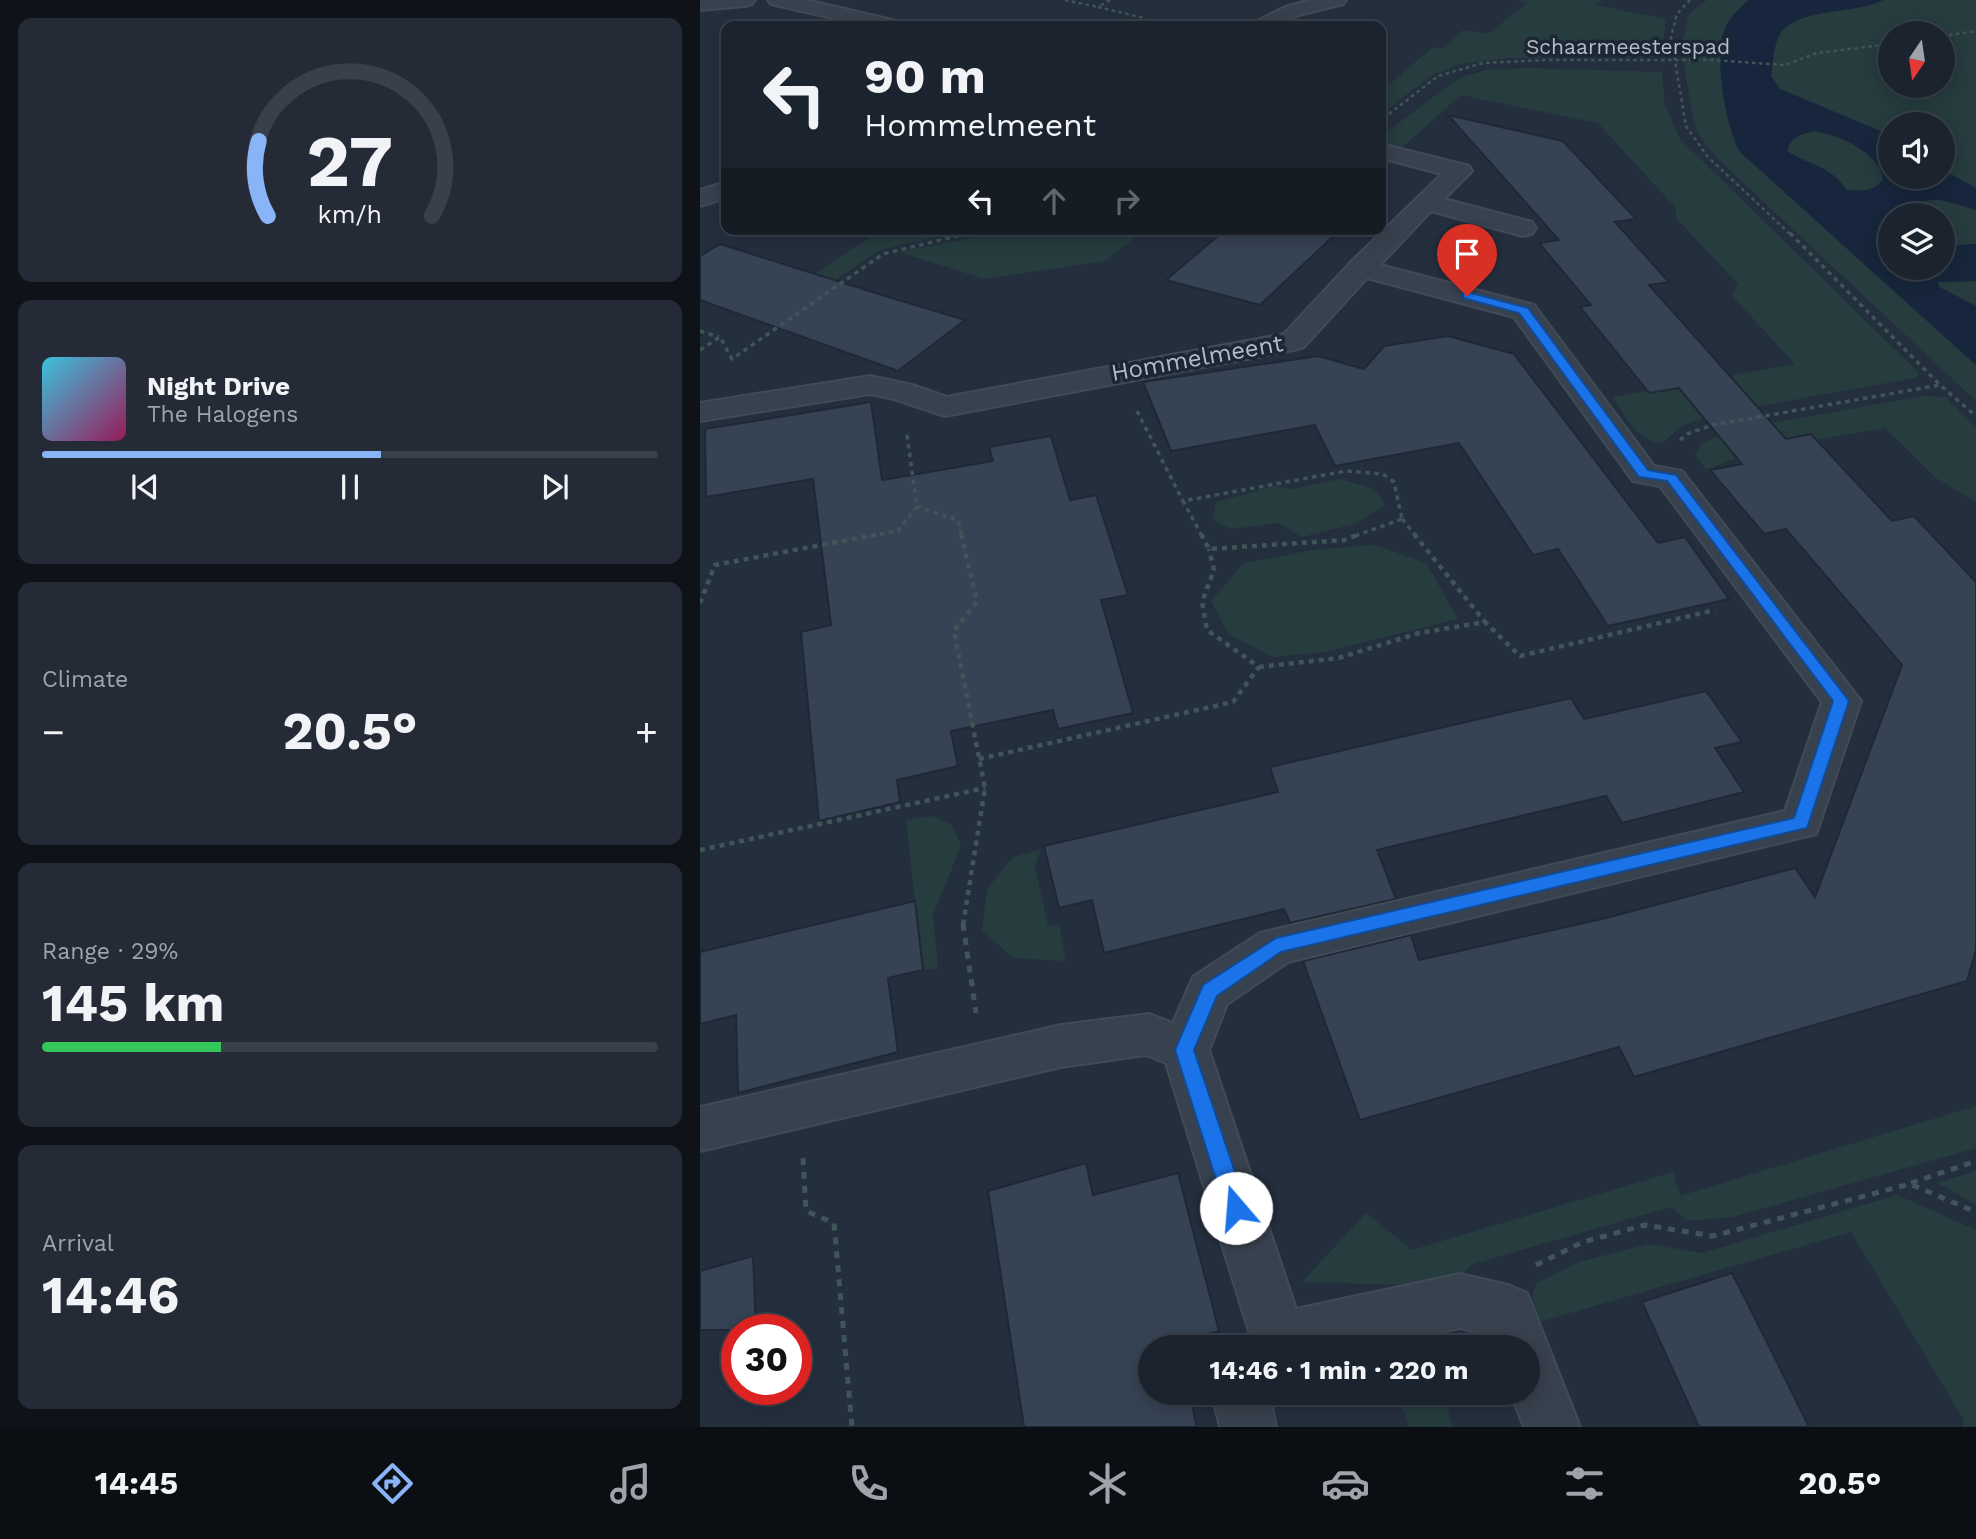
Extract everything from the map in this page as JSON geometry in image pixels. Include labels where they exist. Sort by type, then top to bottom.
[{"type":"street","points":[[700,4],[746,0]]},
{"type":"street","points":[[778,0],[874,21]]},
{"type":"street","points":[[862,18],[886,0]]},
{"type":"street","points":[[1272,21],[1292,11],[1336,0]]},
{"type":"street","points":[[1386,152],[1460,171],[1426,202]]},
{"type":"street","points":[[700,198],[721,192]]},
{"type":"street","points":[[1426,202],[1523,228]]},
{"type":"street","name":"Hommelmeent","points":[[700,412],[870,385],[901,391],[945,407],[1294,341],[1426,202]]},
{"type":"street","points":[[1274,1335],[1185,1050],[1209,991],[1276,946],[1801,823],[1842,701],[1671,478],[1644,474],[1524,311],[1361,268]]},
{"type":"street","points":[[700,1129],[1061,1046],[1149,1034],[1185,1050]]},
{"type":"street","points":[[1315,1335],[1460,1301],[1515,1330]]},
{"type":"street","points":[[1540,1395],[1552,1427]]},
{"type":"street","points":[[1244,1405],[1248,1427]]},
{"type":"path","points":[[1065,0],[1148,21]]},
{"type":"path","points":[[1098,8],[1110,0]]},
{"type":"path","points":[[1690,0],[1683,5],[1672,24],[1674,60],[1686,126],[1707,156],[1780,223],[1940,385],[1976,416]]},
{"type":"path","points":[[1955,34],[1976,31]]},
{"type":"path","name":"Schaarmeesterspad","points":[[1386,117],[1438,76],[1466,66],[1525,60],[1715,60],[1785,65],[1817,53],[1878,45]]},
{"type":"path","points":[[700,331],[720,337],[732,359],[883,254],[960,235]]},
{"type":"path","points":[[700,350],[720,337]]},
{"type":"path","points":[[1116,373],[1209,549],[1214,570],[1202,602],[1207,630],[1259,667],[1339,658],[1419,633],[1485,622]]},
{"type":"path","points":[[1644,474],[1687,434],[1713,425],[1940,385]]},
{"type":"path","points":[[700,603],[715,565],[898,531],[917,507],[901,391]]},
{"type":"path","points":[[1183,500],[1346,471],[1382,474],[1394,482],[1402,519],[1485,622],[1520,656],[1763,598]]},
{"type":"path","points":[[917,507],[958,520],[977,601],[954,631],[985,788],[962,930],[985,1062]]},
{"type":"path","points":[[1209,549],[1343,540],[1402,519]]},
{"type":"path","points":[[979,759],[1233,702],[1259,667]]},
{"type":"path","points":[[700,850],[985,788]]},
{"type":"path","points":[[800,1108],[806,1211],[834,1223],[852,1427]]},
{"type":"path","points":[[1515,1330],[1530,1268],[1583,1242],[1646,1225],[1713,1236],[1910,1184],[1976,1161]]},
{"type":"path","points":[[1910,1184],[1976,1212]]},
{"type":"green space","points":[[1514,0],[1602,0],[1595,5],[1666,19],[1662,47],[1665,57],[1506,58],[1461,64],[1430,76],[1386,111],[1386,87],[1433,47],[1442,49],[1463,30],[1488,34],[1528,3]]},
{"type":"green space","points":[[1707,0],[1749,0],[1727,24],[1720,61],[1730,127],[1740,152],[1878,277],[1878,280],[1882,280],[1976,365],[1976,401],[1721,162],[1701,139],[1694,123],[1681,48],[1689,13]]},
{"type":"green space","points":[[1883,0],[1976,0],[1976,188],[1955,177],[1955,112],[1878,112],[1878,130],[1780,89],[1771,76],[1776,42],[1785,28],[1810,16],[1857,8]]},
{"type":"green space","points":[[1528,68],[1662,72],[1665,106],[1680,139],[1920,374],[1915,378],[1711,415],[1680,427],[1662,443],[1645,438],[1627,420],[1612,397],[1795,364],[1732,296],[1738,284],[1676,218],[1676,208],[1598,123],[1461,95],[1399,150],[1386,146],[1386,132],[1452,83],[1487,70]]},
{"type":"green space","points":[[1813,131],[1823,133],[1856,146],[1878,166],[1878,184],[1863,190],[1847,190],[1834,175],[1787,151],[1796,137]]},
{"type":"green space","points":[[1939,200],[1950,203],[1922,203]]},
{"type":"green space","points":[[1955,204],[1976,210],[1976,244],[1955,245]]},
{"type":"green space","points":[[874,235],[945,235],[880,250],[821,289],[801,283]]},
{"type":"green space","points":[[980,235],[1139,235],[1105,261],[985,279],[899,252]]},
{"type":"green space","points":[[1976,281],[1976,306],[1939,287],[1938,282]]},
{"type":"green space","points":[[1924,396],[1945,397],[1976,427],[1976,502],[1936,478],[1885,428],[1754,451],[1707,470],[1695,455],[1702,443],[1736,429]]},
{"type":"green space","points":[[1340,479],[1374,489],[1385,505],[1358,523],[1302,537],[1279,523],[1231,529],[1213,520],[1216,502],[1275,486],[1292,489]]},
{"type":"green space","points":[[1375,545],[1426,563],[1458,619],[1325,652],[1273,657],[1228,634],[1211,601],[1244,563],[1313,550]]},
{"type":"green space","points":[[932,816],[952,825],[961,846],[933,915],[938,968],[923,970],[906,820]]},
{"type":"green space","points":[[1041,849],[1035,866],[1048,926],[1059,924],[1066,961],[1013,958],[982,930],[987,889],[1013,857]]},
{"type":"green space","points":[[1976,1106],[1976,1148],[1733,1217],[1688,1221],[1671,1207],[1473,1264],[1448,1286],[1302,1282],[1366,1213],[1412,1250],[1673,1172],[1680,1196]]},
{"type":"green space","points":[[1976,1171],[1976,1204],[1937,1183]]},
{"type":"green space","points":[[1897,1195],[1976,1230],[1976,1427],[1962,1427],[1963,1418],[1851,1232],[1525,1326],[1536,1283],[1579,1262],[1648,1244],[1702,1253]]},
{"type":"green space","points":[[1402,1405],[1447,1405],[1453,1427],[1409,1427]]},
{"type":"water","points":[[1749,0],[1883,0],[1871,5],[1810,16],[1785,28],[1776,42],[1771,76],[1780,89],[1878,130],[1878,166],[1866,153],[1845,140],[1813,131],[1793,140],[1787,151],[1826,170],[1847,190],[1868,190],[1878,184],[1878,189],[1955,189],[1955,177],[1976,188],[1976,210],[1938,200],[1921,203],[1878,203],[1878,277],[1740,152],[1726,111],[1720,61],[1723,34],[1733,15]]},
{"type":"water","points":[[1976,244],[1976,281],[1938,282],[1939,287],[1976,306],[1976,365],[1882,280],[1955,280],[1955,245]]},
{"type":"building","points":[[1448,115],[1563,141],[1636,219],[1615,222],[1669,282],[1649,285],[1786,439],[1811,434],[1892,521],[1914,516],[1976,582],[1976,950],[1967,981],[1634,1077],[1619,1047],[1360,1120],[1303,961],[1411,935],[1419,960],[1606,918],[1795,868],[1815,897],[1902,665],[1786,529],[1764,534],[1710,470],[1742,464],[1679,388],[1649,393],[1580,307],[1591,305],[1539,243],[1559,240]]},
{"type":"building","points":[[1219,235],[1335,235],[1260,305],[1166,280]]},
{"type":"building","points":[[720,244],[965,320],[898,371],[700,300],[700,256]]},
{"type":"building","points":[[1448,336],[1514,354],[1658,543],[1685,537],[1729,599],[1608,626],[1558,549],[1533,555],[1459,443],[1335,466],[1315,425],[1171,451],[1143,382],[1318,356],[1364,369],[1384,346]]},
{"type":"building","points":[[871,402],[882,480],[993,461],[989,447],[1051,436],[1070,500],[1096,495],[1128,595],[1101,600],[1133,713],[1058,729],[1053,710],[951,731],[958,766],[897,780],[900,802],[819,821],[801,632],[831,625],[813,479],[706,497],[705,429]]},
{"type":"building","points":[[1706,691],[1742,742],[1715,748],[1744,792],[1622,823],[1606,796],[1377,850],[1396,899],[1290,923],[1284,909],[1104,953],[1092,900],[1059,908],[1044,846],[1278,792],[1270,767],[1571,698],[1584,719]]},
{"type":"building","points":[[915,901],[923,970],[888,978],[898,1052],[738,1093],[736,1015],[700,1024],[700,952]]},
{"type":"building","points":[[1086,1163],[1093,1195],[1178,1173],[1219,1331],[1204,1335],[1138,1335],[1138,1405],[1192,1405],[1197,1427],[1024,1427],[988,1191]]},
{"type":"building","points":[[753,1256],[755,1314],[721,1314],[721,1330],[700,1330],[700,1271]]},
{"type":"building","points":[[1732,1273],[1809,1427],[1699,1427],[1642,1302]]},
{"type":"route","points":[[1236,1208],[1185,1050],[1209,991],[1276,946],[1801,823],[1842,701],[1671,478],[1644,474],[1524,311],[1467,296]]}]
